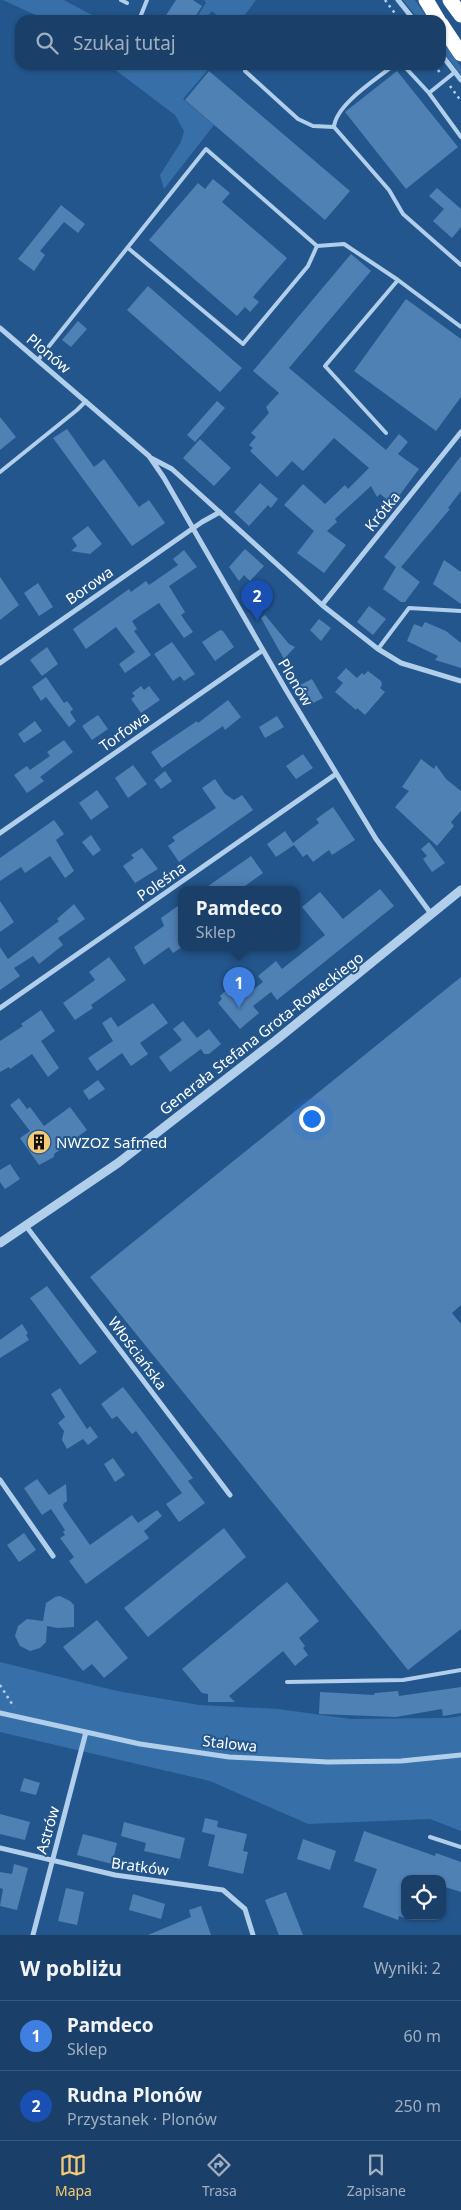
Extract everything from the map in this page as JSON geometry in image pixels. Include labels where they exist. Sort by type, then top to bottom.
[{"type":"highway","points":[[426,0],[435,15]]},
{"type":"highway","points":[[450,0],[461,15]]},
{"type":"highway","points":[[446,32],[461,54]]},
{"type":"street","points":[[398,0],[410,15]]},
{"type":"street","points":[[446,60],[461,80]]},
{"type":"street","name":"Plonów","points":[[0,328],[149,456],[172,469],[322,604],[378,649],[401,663],[461,681]]},
{"type":"street","name":"Krótka","points":[[322,604],[461,432]]},
{"type":"street","name":"Plonów","points":[[149,456],[376,839],[432,915]]},
{"type":"street","name":"Borowa","points":[[0,663],[192,529],[220,512]]},
{"type":"street","name":"Torfowa","points":[[0,833],[263,650]]},
{"type":"street","name":"Poleśna","points":[[0,1008],[336,774]]},
{"type":"street","name":"Generała Stefana Grota-Roweckiego","points":[[0,1244],[118,1163],[432,915],[461,890]]},
{"type":"street","name":"Włościańska","points":[[26,1226],[230,1495]]},
{"type":"street","points":[[0,1480],[53,1556]]},
{"type":"street","name":"Stalowa","points":[[0,1713],[140,1744],[229,1757],[328,1762],[401,1761],[461,1755]]},
{"type":"street","name":"Astrów","points":[[33,1935],[86,1732]]},
{"type":"street","name":"Bratków","points":[[0,1848],[115,1876],[223,1890],[245,1909],[253,1935]]},
{"type":"lane","points":[[121,0],[127,3]]},
{"type":"lane","points":[[141,14],[147,0]]},
{"type":"lane","points":[[334,127],[335,118],[344,106],[388,70]]},
{"type":"lane","points":[[408,70],[429,93],[461,137]]},
{"type":"lane","points":[[245,71],[298,119],[312,126],[334,127],[389,190],[403,214],[461,265]]},
{"type":"lane","points":[[429,93],[456,72]]},
{"type":"lane","points":[[38,360],[206,148],[316,246],[344,244],[398,280],[461,327]]},
{"type":"lane","points":[[128,248],[242,344],[308,266],[316,246]]},
{"type":"lane","points":[[386,434],[325,366],[398,280]]},
{"type":"lane","points":[[0,472],[77,410],[86,400]]},
{"type":"lane","points":[[378,649],[408,608],[461,611]]},
{"type":"lane","points":[[287,1682],[403,1680],[461,1670]]},
{"type":"lane","points":[[430,1837],[461,1847]]},
{"type":"path","points":[[385,0],[396,15]]},
{"type":"path","points":[[0,1686],[20,1718]]},
{"type":"shaded area","points":[[3,0],[64,0],[92,15],[35,15]]},
{"type":"shaded area","points":[[204,0],[256,0],[245,15],[216,15],[212,11],[208,15],[198,15],[206,3]]},
{"type":"shaded area","points":[[403,0],[415,0],[426,15],[415,15]]},
{"type":"shaded area","points":[[446,45],[461,67],[461,75],[446,56]]},
{"type":"shaded area","points":[[116,70],[208,70],[183,99],[214,125],[164,189],[160,175],[181,142],[184,131],[175,115]]},
{"type":"shaded area","points":[[0,1662],[117,1691],[199,1705],[278,1709],[351,1719],[448,1718],[461,1716],[461,1831],[430,1819],[308,1824],[210,1781],[0,1732]]},
{"type":"building","points":[[176,0],[193,0],[202,6],[196,15],[166,15]]},
{"type":"building","points":[[209,71],[350,191],[325,220],[185,100]]},
{"type":"building","points":[[397,71],[458,147],[406,189],[345,112]]},
{"type":"building","points":[[213,179],[230,193],[222,202],[287,258],[253,297],[259,302],[250,312],[245,307],[237,316],[149,240],[198,183],[205,189]]},
{"type":"building","points":[[437,188],[461,209],[461,227],[452,238],[433,221],[444,209],[429,196]]},
{"type":"building","points":[[61,205],[85,224],[78,233],[64,222],[40,251],[45,255],[34,271],[18,259]]},
{"type":"building","points":[[351,254],[371,271],[289,368],[386,450],[399,434],[408,442],[398,454],[419,469],[393,504],[380,494],[377,497],[371,486],[335,519],[337,522],[327,531],[346,545],[324,573],[297,553],[314,531],[284,505],[303,484],[325,504],[345,485],[348,489],[369,468],[334,438],[303,471],[292,461],[277,477],[250,451],[253,448],[249,445],[256,437],[251,433],[269,413],[266,407],[279,393],[253,371]]},
{"type":"building","points":[[148,286],[242,368],[220,392],[127,310]]},
{"type":"building","points":[[406,299],[461,339],[461,397],[436,431],[354,371]]},
{"type":"building","points":[[78,321],[87,329],[71,347],[62,340]]},
{"type":"building","points":[[217,401],[225,408],[195,442],[187,435]]},
{"type":"building","points":[[0,417],[16,437],[0,450]]},
{"type":"building","points":[[67,429],[94,467],[104,459],[139,507],[149,500],[165,523],[132,546],[53,438]]},
{"type":"building","points":[[200,439],[231,468],[214,486],[183,458]]},
{"type":"building","points":[[461,456],[461,491],[448,508],[450,509],[401,567],[420,582],[405,602],[401,602],[383,589],[396,567],[384,557]]},
{"type":"building","points":[[260,483],[278,499],[271,508],[268,505],[249,526],[234,512]]},
{"type":"building","points":[[88,526],[102,544],[90,554],[71,551],[77,546],[72,538]]},
{"type":"building","points":[[245,549],[264,566],[250,581],[244,575],[239,581],[229,567]]},
{"type":"building","points":[[184,550],[197,567],[169,586],[185,612],[181,615],[193,632],[184,638],[159,603],[132,621],[137,629],[134,631],[151,655],[125,673],[119,664],[135,652],[116,627],[86,649],[73,629],[129,589],[131,592],[146,581],[149,585],[178,565],[173,559]]},
{"type":"building","points":[[444,560],[461,572],[461,604],[433,584]]},
{"type":"building","points":[[0,577],[19,605],[0,620]]},
{"type":"building","points":[[38,583],[53,607],[39,616],[24,593]]},
{"type":"building","points":[[369,606],[386,619],[373,635],[357,622]]},
{"type":"building","points":[[265,615],[289,644],[295,647],[284,659],[261,618]]},
{"type":"building","points":[[319,619],[331,628],[321,641],[310,630]]},
{"type":"building","points":[[425,622],[446,631],[461,643],[461,668],[435,660],[438,656],[407,641],[414,624],[422,627]]},
{"type":"building","points":[[220,630],[223,631],[234,647],[215,661],[202,642]]},
{"type":"building","points":[[172,642],[195,674],[184,681],[180,676],[173,681],[154,654]]},
{"type":"building","points":[[47,647],[58,664],[42,676],[30,660]]},
{"type":"building","points":[[346,668],[357,678],[362,673],[364,675],[368,671],[381,681],[382,685],[380,688],[385,692],[365,715],[357,708],[356,710],[335,692],[343,683],[337,678]]},
{"type":"building","points":[[46,677],[64,703],[67,701],[73,709],[70,712],[76,721],[69,727],[46,697],[41,701],[32,687]]},
{"type":"building","points":[[312,679],[323,698],[311,704],[300,685]]},
{"type":"building","points":[[141,686],[144,690],[149,686],[160,700],[141,713],[131,699],[135,696],[132,693]]},
{"type":"building","points":[[228,700],[241,717],[225,730],[223,726],[162,768],[151,752],[197,721],[198,723]]},
{"type":"building","points":[[98,715],[108,729],[92,740],[82,726]]},
{"type":"building","points":[[277,716],[284,727],[265,738],[259,727]]},
{"type":"building","points":[[35,721],[42,731],[24,743],[18,734]]},
{"type":"building","points":[[64,740],[73,752],[40,777],[44,781],[27,793],[14,775],[27,766],[30,770],[50,756],[47,752]]},
{"type":"building","points":[[303,754],[313,768],[296,779],[286,766]]},
{"type":"building","points":[[421,759],[434,769],[436,765],[446,779],[461,791],[461,811],[451,822],[454,826],[437,846],[395,807],[409,791],[402,787]]},
{"type":"building","points":[[133,765],[147,784],[128,798],[115,778]]},
{"type":"building","points":[[165,771],[172,781],[161,789],[154,780]]},
{"type":"building","points":[[215,779],[225,794],[234,800],[242,795],[253,810],[179,862],[168,846],[175,841],[172,837],[216,808],[202,788]]},
{"type":"building","points":[[97,790],[109,807],[91,820],[79,803]]},
{"type":"building","points":[[333,807],[355,840],[332,855],[329,850],[313,862],[307,854],[303,857],[294,845],[276,857],[267,844],[285,831],[293,843],[319,823],[316,819]]},
{"type":"building","points":[[54,820],[64,834],[56,840],[74,871],[65,878],[50,856],[25,873],[21,867],[0,881],[0,858]]},
{"type":"building","points":[[91,835],[101,850],[93,856],[82,842]]},
{"type":"building","points":[[429,842],[445,863],[432,872],[423,859],[427,856],[421,849]]},
{"type":"building","points":[[142,848],[158,869],[135,883],[123,866],[134,858],[131,855]]},
{"type":"building","points":[[251,856],[263,873],[245,886],[208,886]]},
{"type":"building","points":[[380,889],[394,906],[277,1000],[271,992],[253,1006],[259,1013],[240,1029],[218,1003],[222,999],[220,996],[234,983],[245,996],[263,982],[258,976],[276,961],[282,969],[325,935],[302,907],[320,892],[343,919]]},
{"type":"building","points":[[0,901],[14,922],[0,932]]},
{"type":"building","points":[[74,904],[85,919],[58,938],[63,945],[39,964],[33,956],[14,968],[20,976],[0,990],[0,947],[8,959],[59,921],[57,919]]},
{"type":"building","points":[[178,906],[178,950],[173,953],[169,947],[144,965],[134,947],[164,926],[161,918]]},
{"type":"building","points":[[109,957],[126,980],[91,1005],[93,1008],[75,1020],[63,1003],[95,980],[89,972]]},
{"type":"building","points":[[461,977],[461,1305],[452,1313],[461,1324],[461,1629],[408,1670],[90,1277]]},
{"type":"building","points":[[153,1003],[168,1023],[140,1043],[148,1054],[131,1066],[122,1053],[97,1071],[88,1058],[113,1041],[102,1023],[111,1017],[118,1027]]},
{"type":"building","points":[[41,1010],[55,1031],[41,1041],[59,1068],[48,1077],[32,1054],[10,1069],[9,1067],[0,1072],[0,1041],[23,1026],[21,1024]]},
{"type":"building","points":[[183,1021],[197,1038],[209,1029],[221,1044],[209,1054],[204,1054],[201,1049],[170,1072],[159,1057],[182,1040],[173,1029]]},
{"type":"building","points":[[98,1080],[105,1089],[89,1100],[83,1091]]},
{"type":"building","points":[[19,1098],[27,1109],[30,1107],[44,1126],[70,1107],[87,1130],[54,1154],[54,1157],[39,1165],[20,1138],[30,1131],[10,1105]]},
{"type":"building","points":[[10,1164],[20,1179],[5,1189],[0,1182],[0,1170]]},
{"type":"building","points":[[47,1286],[97,1352],[80,1365],[30,1298]]},
{"type":"building","points":[[22,1324],[28,1333],[26,1335],[29,1340],[0,1358],[0,1340]]},
{"type":"building","points":[[123,1387],[193,1478],[188,1481],[205,1503],[179,1522],[166,1504],[182,1493],[136,1431],[132,1434],[117,1416],[112,1419],[101,1404]]},
{"type":"building","points":[[60,1388],[87,1429],[90,1426],[98,1437],[88,1445],[83,1439],[67,1449],[62,1440],[64,1431],[58,1423],[65,1417],[51,1394]]},
{"type":"building","points":[[113,1458],[125,1475],[115,1482],[104,1464]]},
{"type":"building","points":[[37,1479],[49,1495],[66,1484],[67,1501],[63,1504],[64,1508],[90,1545],[132,1515],[138,1523],[157,1510],[162,1516],[144,1531],[149,1538],[86,1584],[69,1561],[74,1557],[60,1538],[65,1535],[63,1532],[65,1530],[51,1509],[42,1515],[24,1488]]},
{"type":"building","points":[[224,1528],[246,1557],[148,1637],[124,1608]]},
{"type":"building","points":[[24,1533],[36,1550],[19,1562],[7,1545]]},
{"type":"building","points":[[287,1582],[319,1621],[299,1638],[305,1646],[303,1648],[308,1655],[295,1666],[283,1651],[229,1696],[235,1702],[208,1702],[208,1694],[202,1693],[182,1669]]},
{"type":"building","points":[[60,1596],[74,1605],[74,1627],[58,1628],[47,1626],[46,1642],[40,1648],[30,1651],[20,1646],[15,1636],[18,1626],[27,1619],[43,1621],[46,1603]]},
{"type":"building","points":[[97,1620],[128,1658],[104,1678],[92,1664],[83,1671],[63,1647]]},
{"type":"building","points":[[461,1687],[461,1713],[443,1716],[442,1709],[396,1717],[319,1714],[320,1692],[374,1695],[375,1693],[398,1691],[399,1696]]},
{"type":"building","points":[[24,1778],[40,1783],[36,1795],[20,1791]]},
{"type":"building","points":[[0,1814],[30,1822],[25,1840],[0,1834]]},
{"type":"building","points":[[205,1818],[218,1821],[217,1827],[247,1834],[243,1851],[248,1852],[243,1874],[208,1866],[215,1835],[202,1832]]},
{"type":"building","points":[[124,1822],[185,1838],[180,1859],[144,1851],[146,1843],[121,1836]]},
{"type":"building","points":[[364,1831],[435,1856],[436,1853],[461,1862],[461,1892],[446,1887],[446,1875],[401,1875],[401,1917],[399,1916],[398,1920],[363,1907],[377,1869],[354,1861]]},
{"type":"building","points":[[83,1834],[117,1843],[112,1864],[77,1855]]},
{"type":"building","points":[[303,1839],[336,1851],[330,1870],[297,1859]]},
{"type":"building","points":[[14,1864],[28,1868],[17,1910],[0,1906],[3,1889],[0,1888],[0,1872],[12,1874]]},
{"type":"building","points":[[66,1888],[84,1892],[77,1925],[58,1921]]},
{"type":"building","points":[[286,1892],[303,1935],[279,1935],[265,1900]]},
{"type":"building","points":[[133,1894],[165,1904],[161,1919],[129,1910]]},
{"type":"building","points":[[201,1906],[211,1935],[148,1935],[191,1917],[189,1910]]},
{"type":"place","name":"Rudna Plonów","points":[[257,621]]},
{"type":"place","name":"Pamdeco","points":[[239,1008]]},
{"type":"place","name":"NWZOZ Safmed","points":[[39,1142]]}]
